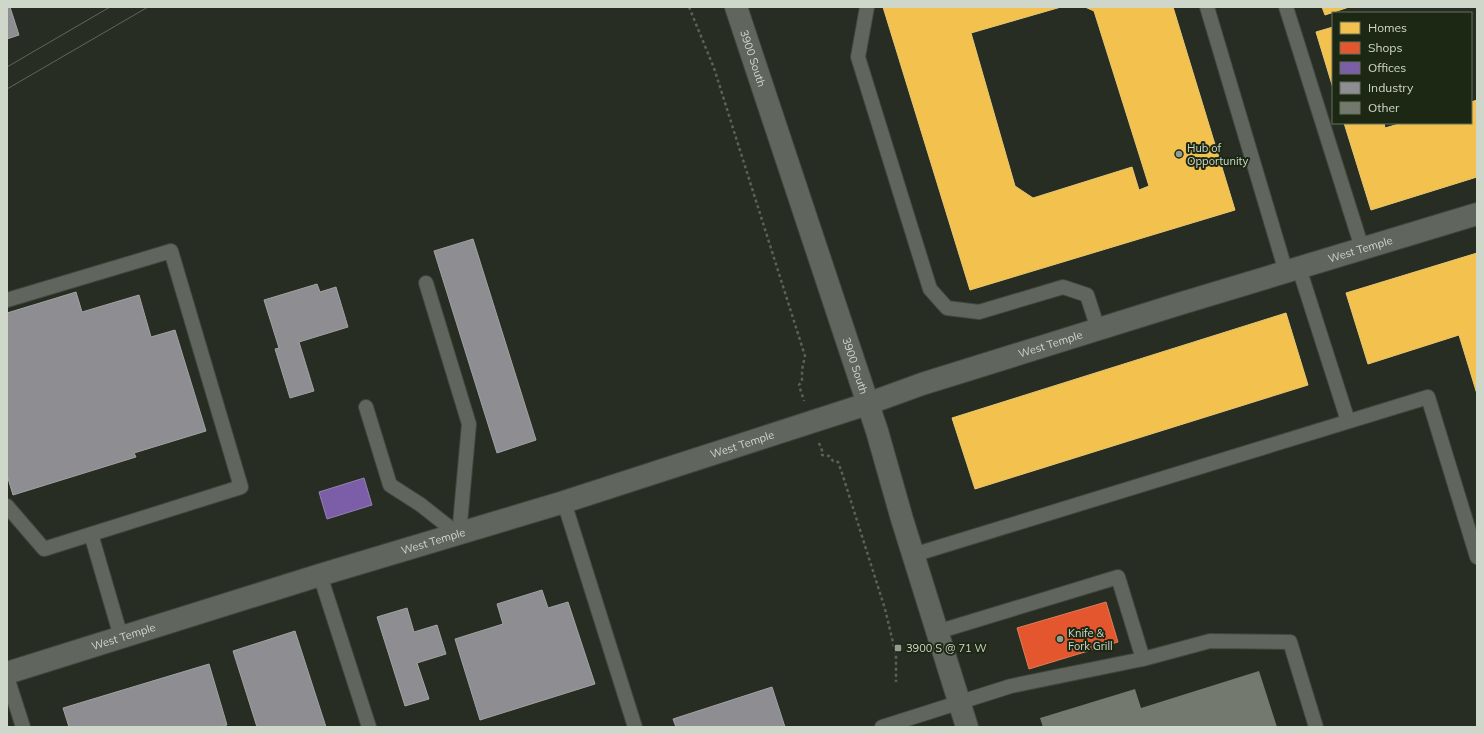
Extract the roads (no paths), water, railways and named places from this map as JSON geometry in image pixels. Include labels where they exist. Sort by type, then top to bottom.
[{"type":"street","name":"3900 South","points":[[741,8],[877,432],[913,555],[967,727]]},
{"type":"street","name":"West Temple","points":[[7,673],[320,575],[459,535],[564,502],[867,404],[922,384],[1098,329],[1477,214]]},
{"type":"lane","points":[[867,7],[858,57],[930,289],[948,308],[979,312],[1063,287],[1087,295],[1098,329]]},
{"type":"lane","points":[[1207,7],[1292,270],[1348,421]]},
{"type":"lane","points":[[1286,7],[1362,248]]},
{"type":"lane","points":[[7,300],[171,251],[242,487],[44,549],[7,506]]},
{"type":"lane","points":[[426,283],[469,424],[459,535]]},
{"type":"lane","points":[[913,555],[1428,397],[1477,557]]},
{"type":"lane","points":[[366,407],[390,485],[421,505],[459,535]]},
{"type":"lane","points":[[564,502],[635,727]]},
{"type":"lane","points":[[91,534],[121,637]]},
{"type":"lane","points":[[320,575],[368,727]]},
{"type":"lane","points":[[937,632],[1118,577],[1143,659]]},
{"type":"lane","points":[[882,727],[959,701],[1011,686],[1143,659],[1210,640],[1290,642],[1316,727]]},
{"type":"lane","points":[[7,677],[23,727]]},
{"type":"tram line","points":[[7,67],[110,7]]},
{"type":"tram line","points":[[7,89],[148,7]]},
{"type":"place","name":"Hub of Opportunity","points":[[1179,154]]},
{"type":"place","name":"Knife & Fork Grill","points":[[1060,639]]},
{"type":"place","name":"3900 S @ 71 W","points":[[898,648]]}]
